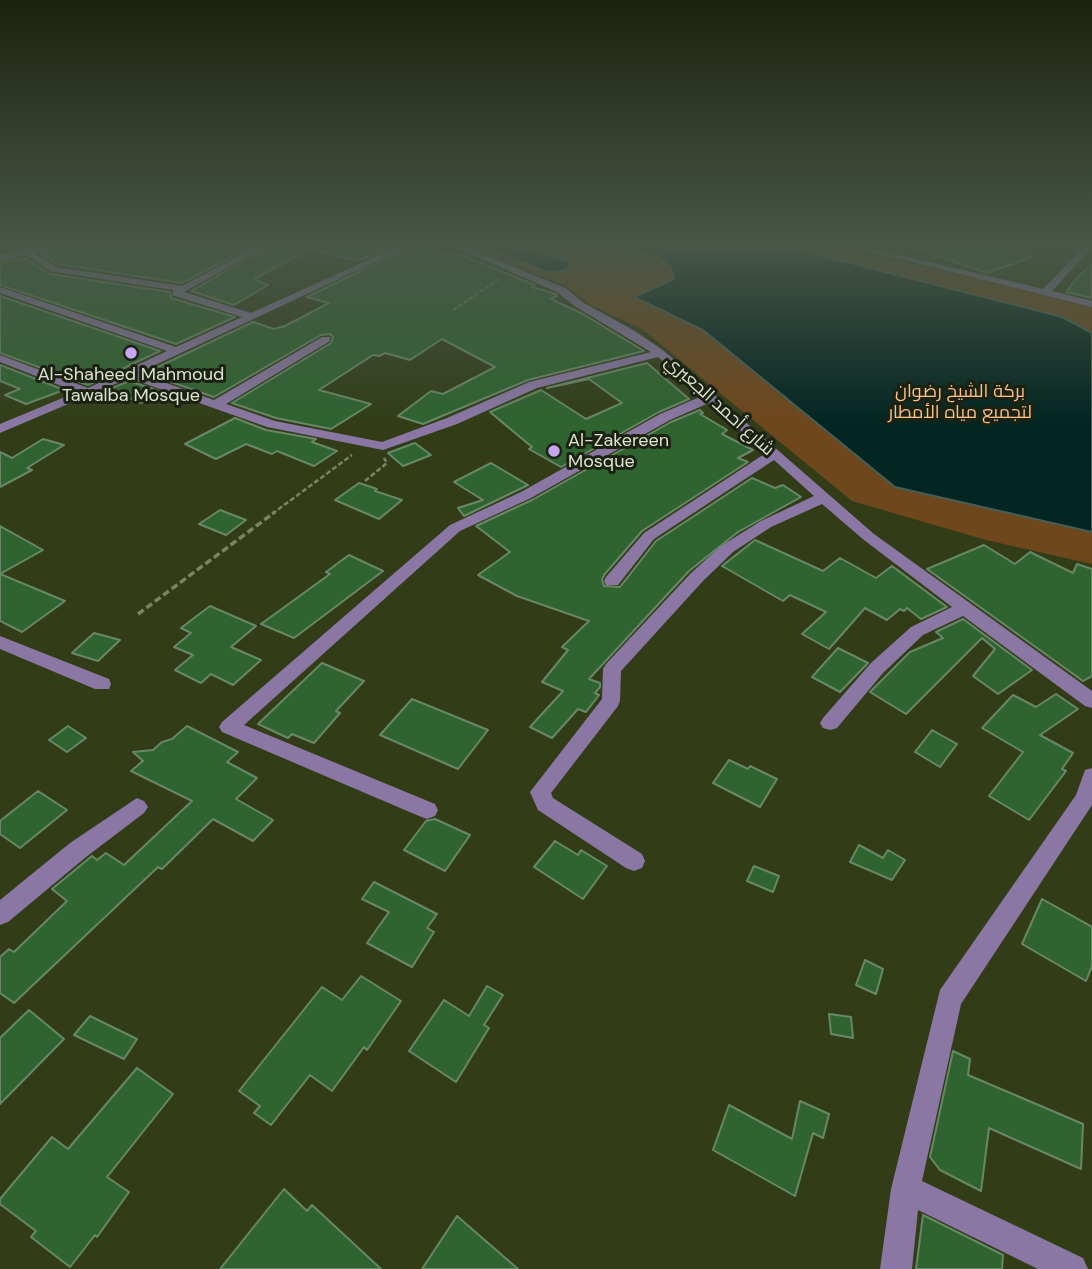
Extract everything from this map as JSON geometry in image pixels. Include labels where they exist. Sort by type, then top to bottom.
[{"type":"street","points":[[40,303],[174,351]]},
{"type":"street","points":[[208,303],[250,317]]},
{"type":"street","points":[[3,426],[89,392],[280,303]]},
{"type":"street","name":"شارع أحمد الجعبري","points":[[578,303],[660,353],[869,537],[1092,701]]},
{"type":"street","points":[[216,404],[326,339]]},
{"type":"street","points":[[129,374],[272,424],[372,444],[391,445],[533,385],[660,353]]},
{"type":"street","points":[[0,358],[89,392]]},
{"type":"street","points":[[427,810],[229,727],[455,528],[526,495],[665,417],[709,398]]},
{"type":"street","points":[[612,581],[649,536],[773,455]]},
{"type":"street","points":[[634,861],[545,804],[540,792],[611,701],[612,669],[697,577],[727,549],[766,524],[823,498]]},
{"type":"street","points":[[830,723],[877,668],[917,631],[964,608]]},
{"type":"street","points":[[0,642],[102,684]]},
{"type":"street","points":[[896,1269],[906,1189],[949,999],[1090,792]]},
{"type":"street","points":[[0,914],[78,850],[137,807]]},
{"type":"street","points":[[906,1189],[1072,1269]]},
{"type":"path","points":[[453,310],[463,303]]},
{"type":"path","points":[[138,614],[372,444],[387,463],[365,481]]},
{"type":"green space","name":"بركة الشيخ رضوان لتجميع مياه الأمطار","points":[[589,303],[1076,303],[1092,307],[1092,564],[986,540],[852,501],[642,329]]},
{"type":"water","name":"بركة الشيخ رضوان لتجميع مياه الأمطار","points":[[647,303],[1008,303],[1062,317],[1092,333],[1092,532],[895,487],[703,330]]},
{"type":"building","points":[[0,303],[21,303],[160,351],[88,385],[0,353]]},
{"type":"building","points":[[54,303],[189,303],[235,317],[176,344]]},
{"type":"building","points":[[329,303],[560,303],[644,351],[528,380],[423,424],[398,416],[431,391],[443,394],[495,367],[442,339],[410,360],[385,353],[373,355],[319,390],[371,404],[331,429],[276,418],[232,403],[331,343],[333,337],[330,334],[321,335],[214,397],[145,373],[253,322],[274,329]]},
{"type":"building","points":[[647,363],[689,399],[659,412],[561,467],[529,449],[532,447],[490,412],[541,390],[586,419],[622,403],[589,379],[547,388]]},
{"type":"building","points":[[0,365],[64,390],[26,404],[5,395],[20,389],[0,381]]},
{"type":"building","points":[[129,381],[162,392],[141,403],[110,389]]},
{"type":"building","points":[[700,410],[703,413],[700,414],[727,430],[722,434],[753,450],[738,458],[748,462],[642,531],[604,575],[604,586],[620,587],[656,541],[752,478],[775,488],[783,485],[801,497],[738,532],[689,571],[589,679],[600,683],[600,687],[595,693],[599,695],[586,712],[578,709],[552,738],[530,727],[563,691],[542,682],[568,650],[562,647],[589,621],[517,596],[478,575],[510,552],[476,526],[532,500],[671,422]]},
{"type":"building","points":[[235,418],[266,430],[316,439],[312,442],[337,451],[314,466],[277,451],[272,454],[246,444],[216,459],[185,444]]},
{"type":"building","points":[[43,439],[64,445],[27,468],[32,470],[0,487],[0,452],[12,458]]},
{"type":"building","points":[[415,443],[431,455],[403,466],[388,453]]},
{"type":"building","points":[[491,463],[528,485],[464,516],[458,508],[483,500],[454,482]]},
{"type":"building","points":[[359,483],[402,500],[379,519],[335,500]]},
{"type":"building","points":[[220,510],[246,520],[226,535],[199,524]]},
{"type":"building","points":[[0,526],[43,550],[0,574]]},
{"type":"building","points":[[755,540],[823,571],[840,558],[876,578],[892,566],[947,607],[921,619],[907,608],[904,611],[900,609],[887,620],[865,608],[829,649],[802,634],[826,612],[790,595],[783,601],[722,566]]},
{"type":"building","points":[[984,545],[1015,564],[1030,552],[1073,573],[1077,564],[1092,569],[1092,676],[1083,681],[927,569]]},
{"type":"building","points":[[349,555],[383,571],[294,638],[261,624],[330,574],[326,572]]},
{"type":"building","points":[[0,574],[65,601],[22,632],[0,621]]},
{"type":"building","points":[[210,606],[256,626],[231,647],[261,660],[233,685],[211,674],[201,683],[175,670],[193,655],[174,647],[191,633],[181,628]]},
{"type":"building","points":[[963,619],[1032,670],[998,694],[973,676],[995,649],[982,638],[906,714],[870,692],[910,652],[943,638],[936,632]]},
{"type":"building","points":[[94,633],[120,640],[98,661],[72,653]]},
{"type":"building","points":[[838,648],[868,663],[840,692],[812,677]]},
{"type":"building","points":[[322,663],[364,681],[336,711],[340,713],[314,743],[292,734],[288,738],[258,724]]},
{"type":"building","points":[[1056,694],[1078,709],[1040,735],[1073,753],[1062,769],[1066,771],[1029,820],[989,796],[1023,752],[982,728],[1013,695],[1036,707]]},
{"type":"building","points":[[412,699],[488,730],[458,769],[380,735]]},
{"type":"building","points":[[68,726],[86,738],[67,752],[49,740]]},
{"type":"building","points":[[187,726],[238,752],[227,762],[257,778],[236,799],[273,820],[253,841],[213,819],[14,1003],[0,993],[0,957],[9,949],[14,952],[67,901],[52,889],[92,856],[97,860],[106,853],[124,865],[192,801],[131,771],[143,761],[133,752],[153,750]]},
{"type":"building","points":[[932,730],[957,744],[940,767],[915,752]]},
{"type":"building","points":[[729,760],[748,769],[750,766],[777,779],[760,807],[713,783]]},
{"type":"building","points":[[38,791],[67,810],[20,848],[0,834],[0,821]]},
{"type":"building","points":[[435,819],[470,835],[445,871],[404,850],[426,821]]},
{"type":"building","points":[[555,841],[578,855],[581,850],[607,866],[583,899],[534,867]]},
{"type":"building","points":[[859,845],[883,858],[888,850],[905,860],[892,880],[850,862]]},
{"type":"building","points":[[754,866],[779,876],[773,892],[747,881]]},
{"type":"building","points":[[374,882],[437,914],[427,928],[434,932],[412,967],[367,943],[389,912],[362,899]]},
{"type":"building","points":[[1042,899],[1092,927],[1092,966],[1086,981],[1022,944]]},
{"type":"building","points":[[865,960],[883,969],[876,994],[856,985]]},
{"type":"building","points":[[361,976],[401,1001],[367,1050],[364,1047],[332,1091],[310,1075],[271,1125],[254,1113],[260,1106],[239,1091],[322,987],[342,1000]]},
{"type":"building","points":[[487,986],[503,995],[484,1025],[489,1028],[456,1082],[409,1051],[444,1000],[469,1016]]},
{"type":"building","points":[[29,1010],[64,1039],[0,1104],[0,1038]]},
{"type":"building","points":[[829,1014],[851,1017],[853,1038],[831,1034]]},
{"type":"building","points":[[90,1016],[137,1039],[124,1059],[74,1035]]},
{"type":"building","points":[[953,1051],[970,1059],[968,1075],[1083,1124],[1081,1169],[989,1128],[981,1191],[940,1170],[930,1157]]},
{"type":"building","points":[[137,1068],[173,1094],[107,1177],[129,1192],[97,1237],[95,1235],[70,1267],[31,1237],[36,1231],[0,1204],[0,1199],[52,1137],[68,1149]]},
{"type":"building","points":[[800,1101],[829,1114],[823,1138],[813,1133],[795,1196],[713,1150],[729,1105],[792,1139]]},
{"type":"building","points":[[284,1189],[307,1211],[312,1205],[381,1269],[220,1269]]},
{"type":"building","points":[[923,1215],[1003,1255],[1002,1269],[916,1269]]},
{"type":"building","points":[[457,1216],[518,1269],[422,1269]]},
{"type":"place","name":"Al-Shaheed Mahmoud Tawalba Mosque","points":[[131,353]]},
{"type":"place","name":"Al-Zakereen Mosque","points":[[554,451]]}]
